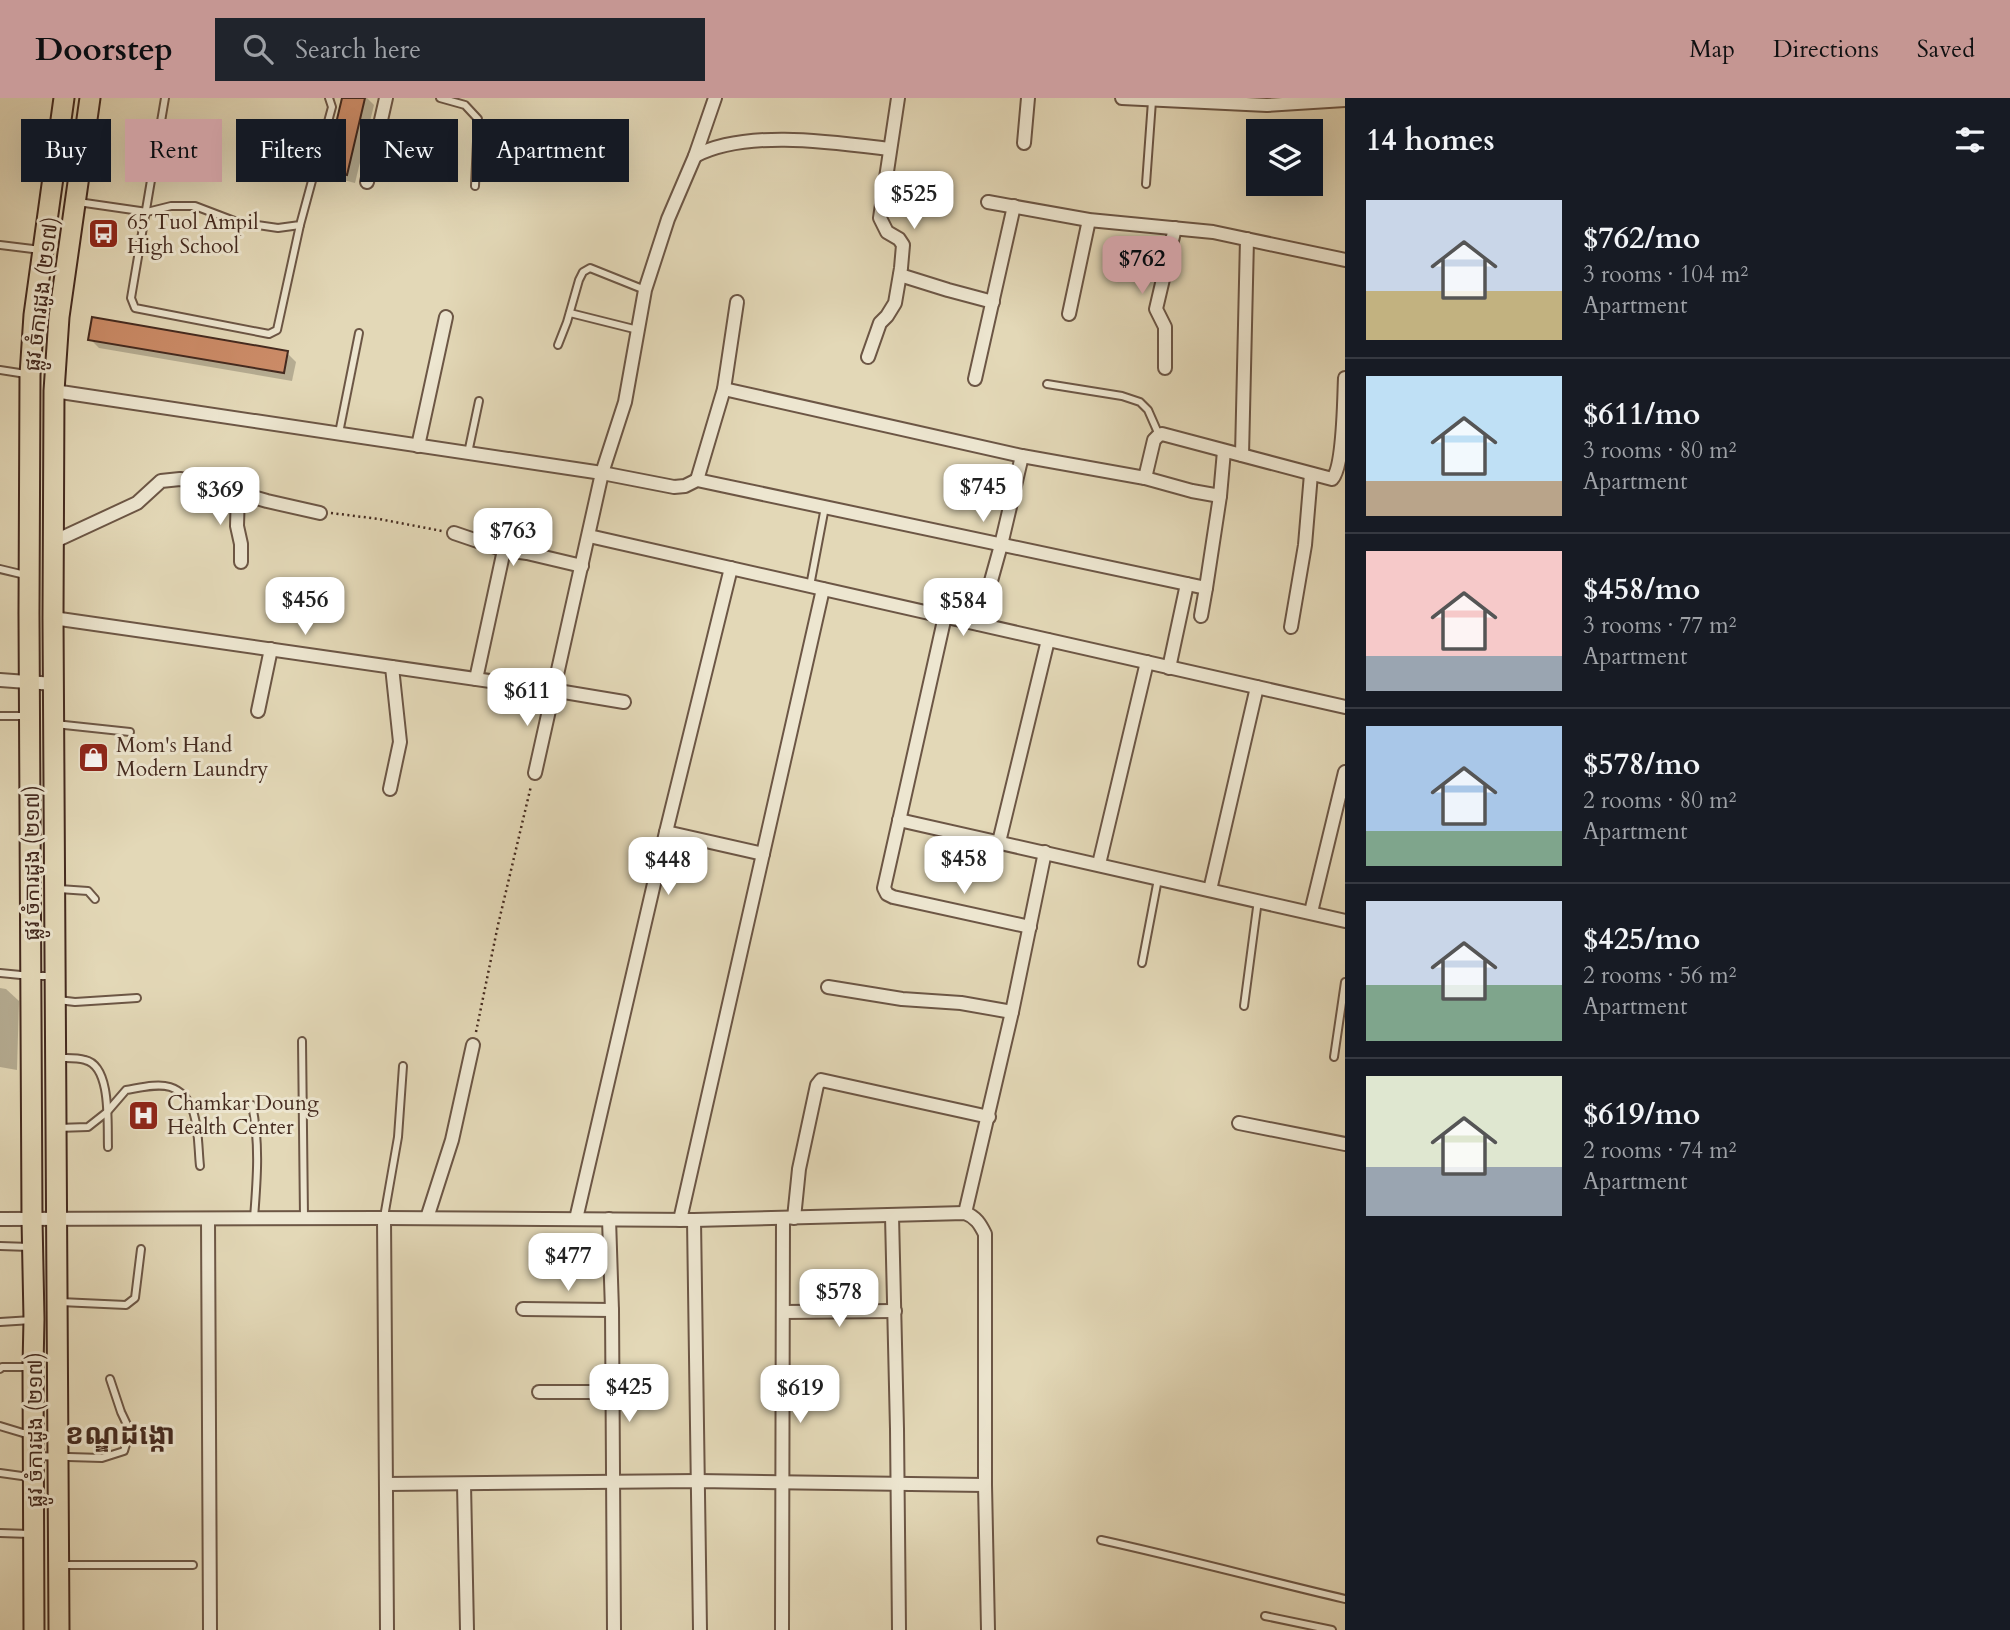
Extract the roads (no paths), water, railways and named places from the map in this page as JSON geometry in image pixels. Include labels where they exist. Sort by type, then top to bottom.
[{"type":"main road","name":"ផ្លូវ ចំការដូង (២១៧)","points":[[34,1630],[30,375],[34,316],[64,98]]},
{"type":"main road","name":"ផ្លូវ ចំការដូង (២១៧)","points":[[59,1630],[54,391],[59,317],[90,98]]},
{"type":"main road","points":[[51,197],[76,201]]},
{"type":"street","points":[[367,183],[386,98]]},
{"type":"street","points":[[534,773],[602,473],[625,402],[645,290],[668,219],[695,156],[715,98]]},
{"type":"street","points":[[868,357],[880,323],[895,303],[900,275],[903,244],[900,239],[887,232],[880,218],[898,98]]},
{"type":"street","points":[[1024,143],[1028,98]]},
{"type":"street","points":[[1122,98],[1267,105],[1345,100]]},
{"type":"street","points":[[695,156],[723,145],[764,140],[889,149]]},
{"type":"street","points":[[988,202],[1088,220],[1213,232],[1345,260]]},
{"type":"street","points":[[975,379],[1014,206]]},
{"type":"street","points":[[1069,314],[1088,220]]},
{"type":"street","points":[[1165,368],[1165,327],[1156,309],[1175,228]]},
{"type":"street","points":[[1242,456],[1247,239]]},
{"type":"street","points":[[900,275],[993,302]]},
{"type":"street","points":[[697,480],[724,389],[737,302]]},
{"type":"street","points":[[418,446],[446,317]]},
{"type":"street","points":[[1145,478],[1154,440],[1162,434],[1332,479],[1337,474],[1344,436],[1345,378]]},
{"type":"street","points":[[724,389],[1022,456],[1145,478],[1161,484],[1220,496]]},
{"type":"street","points":[[54,391],[602,473],[674,487],[685,486],[697,480],[1206,588]]},
{"type":"street","points":[[1201,615],[1220,496],[1224,451]]},
{"type":"street","points":[[979,624],[1022,456]]},
{"type":"street","points":[[1291,627],[1305,545],[1311,474]]},
{"type":"street","points":[[54,542],[137,503],[162,481],[180,479],[320,513]]},
{"type":"street","points":[[239,492],[237,526],[241,562]]},
{"type":"street","points":[[454,533],[504,550],[582,566]]},
{"type":"street","points":[[589,536],[1345,707]]},
{"type":"street","points":[[477,679],[504,550]]},
{"type":"street","points":[[576,1219],[731,568]]},
{"type":"street","points":[[1169,668],[1187,584]]},
{"type":"street","points":[[680,1220],[823,589]]},
{"type":"street","points":[[945,617],[884,888],[887,894],[893,897],[1030,927]]},
{"type":"street","points":[[53,618],[624,702]]},
{"type":"street","points":[[999,842],[1048,640]]},
{"type":"street","points":[[258,711],[271,649]]},
{"type":"street","points":[[1099,864],[1147,662]]},
{"type":"street","points":[[390,789],[400,742],[392,667]]},
{"type":"street","points":[[0,680],[54,684]]},
{"type":"street","points":[[1210,890],[1257,687]]},
{"type":"street","points":[[1311,912],[1345,772]]},
{"type":"street","points":[[899,820],[1345,921]]},
{"type":"street","points":[[666,832],[763,854]]},
{"type":"street","points":[[965,1213],[989,1117],[1045,852]]},
{"type":"street","points":[[828,987],[1012,1012]]},
{"type":"street","points":[[427,1218],[452,1140],[473,1045]]},
{"type":"street","points":[[782,1630],[783,1312],[789,1219],[817,1085],[821,1080],[989,1117]]},
{"type":"street","points":[[1239,1123],[1345,1144]]},
{"type":"street","points":[[0,1219],[694,1220],[965,1213],[978,1220],[985,1234],[988,1630]]},
{"type":"street","points":[[892,1216],[899,1630]]},
{"type":"street","points":[[384,1218],[387,1630]]},
{"type":"street","points":[[208,1219],[210,1630]]},
{"type":"street","points":[[609,1219],[614,1630]]},
{"type":"street","points":[[694,1220],[699,1630]]},
{"type":"street","points":[[523,1309],[612,1310]]},
{"type":"street","points":[[783,1312],[895,1311]]},
{"type":"street","points":[[540,1392],[612,1392]]},
{"type":"street","points":[[386,1484],[698,1480],[985,1485]]},
{"type":"street","points":[[464,1484],[467,1630]]},
{"type":"lane","points":[[165,98],[131,298],[135,307],[269,334],[277,330],[300,225],[332,107],[329,98]]},
{"type":"lane","points":[[439,98],[464,105],[478,119],[475,186]]},
{"type":"lane","points":[[1146,184],[1152,101]]},
{"type":"lane","points":[[76,201],[147,212],[171,206],[195,206],[237,222],[278,228],[300,225]]},
{"type":"lane","points":[[0,245],[43,251]]},
{"type":"lane","points":[[558,345],[583,272],[590,268],[645,290]]},
{"type":"lane","points":[[570,313],[638,330]]},
{"type":"lane","points":[[339,433],[359,333]]},
{"type":"lane","points":[[0,370],[30,375]]},
{"type":"lane","points":[[1047,384],[1122,396],[1140,402],[1158,435]]},
{"type":"lane","points":[[468,453],[480,401]]},
{"type":"lane","points":[[810,586],[825,507]]},
{"type":"lane","points":[[0,569],[29,576]]},
{"type":"lane","points":[[0,716],[30,716]]},
{"type":"lane","points":[[54,724],[130,732]]},
{"type":"lane","points":[[1142,962],[1158,878]]},
{"type":"lane","points":[[55,889],[88,891],[95,899]]},
{"type":"lane","points":[[1244,1006],[1258,900]]},
{"type":"lane","points":[[0,973],[56,976]]},
{"type":"lane","points":[[1334,1057],[1345,982]]},
{"type":"lane","points":[[56,999],[75,1002],[137,998]]},
{"type":"lane","points":[[302,1041],[304,1219]]},
{"type":"lane","points":[[56,1058],[87,1060],[97,1066],[104,1081],[108,1147]]},
{"type":"lane","points":[[384,1218],[398,1137],[403,1066]]},
{"type":"lane","points":[[56,1128],[88,1127],[107,1112],[126,1090],[152,1086],[169,1087],[183,1094],[195,1114],[200,1166]]},
{"type":"lane","points":[[251,1105],[256,1127],[258,1167],[254,1219]]},
{"type":"lane","points":[[0,1246],[33,1247]]},
{"type":"lane","points":[[57,1302],[126,1305],[135,1298],[142,1248]]},
{"type":"lane","points":[[0,1322],[34,1320]]},
{"type":"lane","points":[[0,1369],[33,1367]]},
{"type":"lane","points":[[33,1456],[102,1458],[124,1451],[130,1431],[110,1379]]},
{"type":"lane","points":[[0,1426],[33,1434]]},
{"type":"lane","points":[[0,1473],[33,1478]]},
{"type":"lane","points":[[0,1533],[33,1535]]},
{"type":"lane","points":[[1101,1540],[1201,1562],[1345,1599]]},
{"type":"lane","points":[[59,1565],[194,1565]]},
{"type":"lane","points":[[1265,1616],[1332,1630]]},
{"type":"place","name":"65 Tuol Ampil High School","points":[[104,234]]},
{"type":"place","name":"Mom's Hand Modern Laundry","points":[[93,757]]},
{"type":"place","name":"Chamkar Doung Health Center","points":[[144,1115]]},
{"type":"district","name":"ខណ្ឌដង្កោ","points":[[120,1435]]}]
